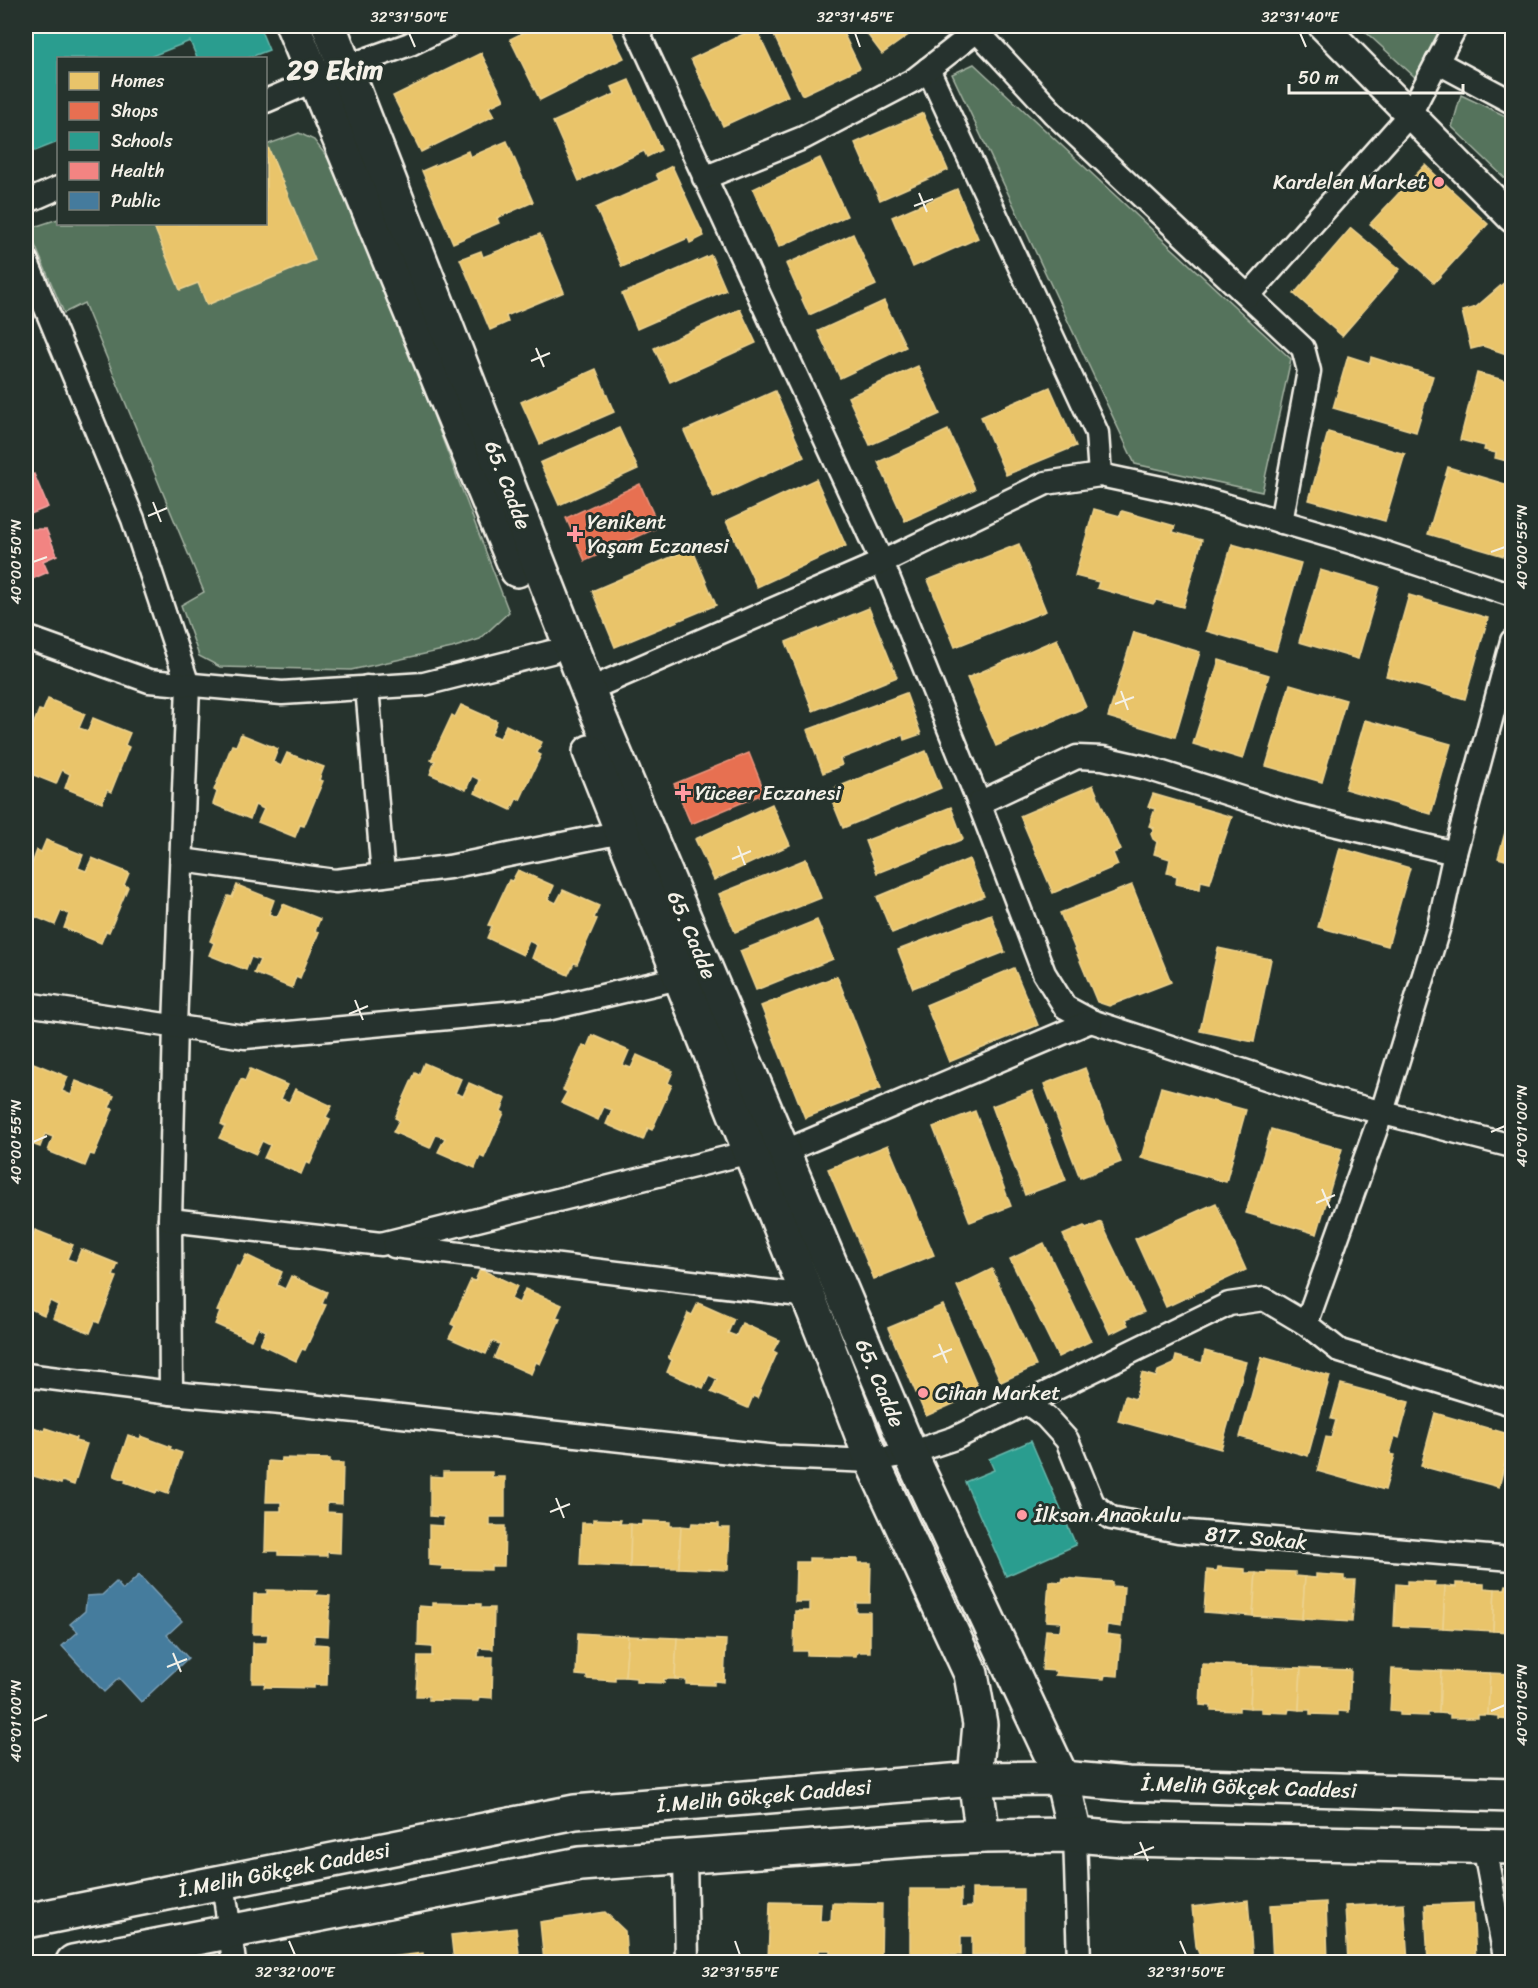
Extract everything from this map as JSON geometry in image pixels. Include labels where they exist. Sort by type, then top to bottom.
[{"type":"main road","name":"65. Cadde","points":[[293,26],[331,73],[833,1274],[910,1453],[1062,1778],[1075,1836]]},
{"type":"main road","name":"65. Cadde","points":[[329,26],[331,73],[551,652],[872,1461],[971,1674],[980,1724],[975,1779],[983,1836]]},
{"type":"main road","name":"İ.Melih Gökçek Caddesi","points":[[26,1921],[575,1812],[975,1779],[1062,1778],[1128,1784],[1512,1795]]},
{"type":"main road","points":[[73,1962],[232,1947],[580,1864],[983,1836],[1075,1836],[1498,1847]]},
{"type":"street","points":[[267,101],[331,73],[410,44],[447,26]]},
{"type":"street","points":[[635,26],[882,562],[979,803],[1044,973],[1065,1007],[1091,1021],[1333,1100],[1512,1146]]},
{"type":"street","points":[[1323,26],[1512,218]]},
{"type":"street","points":[[1248,296],[1410,114],[1456,26]]},
{"type":"street","points":[[704,178],[803,138],[914,80],[980,28],[1054,114],[1303,348],[1309,371],[1281,522]]},
{"type":"street","points":[[1437,62],[1512,102]]},
{"type":"street","points":[[928,69],[1097,433],[1100,475]]},
{"type":"street","points":[[26,202],[57,188]]},
{"type":"street","points":[[26,260],[133,519],[188,686],[170,1221],[171,1393]]},
{"type":"street","points":[[588,690],[882,562],[1046,483],[1100,475],[1180,492],[1361,545],[1512,595]]},
{"type":"street","points":[[26,637],[149,681],[282,693],[424,684],[551,652]]},
{"type":"street","points":[[1306,1324],[1382,1112],[1439,926],[1455,853],[1512,641]]},
{"type":"street","points":[[367,687],[383,875]]},
{"type":"street","points":[[979,803],[1077,757],[1103,758],[1148,768],[1295,815],[1455,853]]},
{"type":"street","points":[[182,860],[335,881],[449,867],[622,832]]},
{"type":"street","points":[[26,1004],[245,1037],[535,1010],[679,978]]},
{"type":"street","points":[[783,1152],[1091,1021]]},
{"type":"street","points":[[381,1244],[750,1152]]},
{"type":"street","points":[[170,1221],[808,1296]]},
{"type":"street","points":[[26,1375],[171,1393],[777,1457],[872,1461],[910,1453],[955,1438],[1229,1304],[1264,1299],[1306,1324],[1340,1351],[1512,1404]]},
{"type":"street","name":"817. Sokak","points":[[1027,1403],[1046,1417],[1067,1440],[1093,1504],[1110,1518],[1178,1531],[1512,1559]]},
{"type":"street","points":[[1075,1836],[1079,1962]]},
{"type":"street","points":[[1498,1847],[1506,1962]]},
{"type":"street","points":[[685,1856],[687,1962]]},
{"type":"street","points":[[223,1882],[232,1947]]},
{"type":"green space","points":[[1359,26],[1445,26],[1416,78]]},
{"type":"green space","points":[[974,64],[1291,359],[1262,492],[1135,464],[952,74]]},
{"type":"green space","points":[[1461,95],[1512,119],[1512,185],[1452,127]]},
{"type":"green space","points":[[299,133],[314,140],[341,175],[509,612],[480,639],[452,648],[351,670],[220,667],[199,656],[181,605],[204,592],[84,303],[64,313],[28,229],[57,219],[57,225],[267,225],[267,145]]},
{"type":"building: Homes","points":[[537,26],[608,26],[624,58],[540,100],[510,39]]},
{"type":"building: Homes","points":[[840,26],[860,68],[802,95],[770,27]]},
{"type":"building: Homes","points":[[861,26],[921,26],[882,54]]},
{"type":"building: Homes","points":[[756,28],[788,96],[723,126],[691,59]]},
{"type":"building: Homes","points":[[481,53],[504,100],[489,107],[494,116],[421,152],[393,96]]},
{"type":"building: Homes","points":[[629,80],[661,150],[647,157],[644,151],[579,181],[553,122],[615,94],[612,87]]},
{"type":"building: Homes","points":[[923,113],[948,170],[880,200],[855,143]]},
{"type":"building: Homes","points":[[507,141],[533,202],[497,218],[499,223],[453,243],[422,171],[468,151],[470,157]]},
{"type":"building: Homes","points":[[267,144],[315,260],[207,305],[198,283],[180,290],[153,225],[267,225]]},
{"type":"building: Homes","points":[[820,158],[847,216],[779,247],[753,189]]},
{"type":"building: Homes","points":[[1425,165],[1488,224],[1434,283],[1370,224]]},
{"type":"building: Homes","points":[[672,166],[704,236],[690,243],[688,238],[622,267],[596,208],[659,180],[656,174]]},
{"type":"building: Homes","points":[[957,189],[978,238],[913,267],[892,217]]},
{"type":"building: Homes","points":[[1351,228],[1400,269],[1342,336],[1294,294]]},
{"type":"building: Homes","points":[[540,234],[564,292],[506,316],[508,322],[490,330],[460,259],[481,251],[483,257]]},
{"type":"building: Homes","points":[[853,234],[876,285],[809,315],[786,264]]},
{"type":"building: Homes","points":[[711,255],[726,290],[637,329],[622,294]]},
{"type":"building: Homes","points":[[1512,276],[1512,356],[1483,346],[1471,349],[1462,311],[1476,307]]},
{"type":"building: Homes","points":[[884,301],[906,347],[840,378],[818,331]]},
{"type":"building: Homes","points":[[740,309],[756,343],[670,382],[654,348]]},
{"type":"building: Homes","points":[[1348,356],[1370,363],[1371,357],[1433,376],[1416,432],[1333,408]]},
{"type":"building: Homes","points":[[918,366],[940,414],[870,445],[848,397]]},
{"type":"building: Homes","points":[[596,369],[614,412],[540,444],[521,402]]},
{"type":"building: Homes","points":[[1477,373],[1512,382],[1512,458],[1508,457],[1507,461],[1495,458],[1496,453],[1484,450],[1485,446],[1460,440]]},
{"type":"building: Homes","points":[[1050,387],[1076,446],[1006,475],[981,417]]},
{"type":"building: Homes","points":[[775,391],[804,457],[714,498],[684,431]]},
{"type":"building: Homes","points":[[619,428],[638,469],[559,505],[540,463]]},
{"type":"building: Homes","points":[[948,430],[975,489],[905,521],[878,462]]},
{"type":"building: Homes","points":[[1328,432],[1405,454],[1385,521],[1309,500]]},
{"type":"building: Homes","points":[[1448,467],[1512,486],[1512,529],[1504,556],[1428,534]]},
{"type":"building: Homes","points":[[816,479],[846,546],[757,587],[726,521]]},
{"type":"building: Homes","points":[[1094,509],[1120,516],[1122,511],[1175,526],[1173,532],[1202,540],[1183,607],[1156,600],[1153,604],[1097,588],[1099,582],[1075,576]]},
{"type":"building: Homes","points":[[1019,544],[1046,611],[955,647],[928,580]]},
{"type":"building: Homes","points":[[1232,544],[1301,563],[1276,651],[1206,631]]},
{"type":"building: Homes","points":[[692,548],[716,605],[615,647],[592,591]]},
{"type":"building: Homes","points":[[1320,570],[1379,587],[1358,659],[1299,642]]},
{"type":"building: Homes","points":[[1409,595],[1488,618],[1465,699],[1386,676]]},
{"type":"building: Homes","points":[[869,608],[897,677],[813,711],[786,642]]},
{"type":"building: Homes","points":[[1134,632],[1200,652],[1175,737],[1108,717]]},
{"type":"building: Homes","points":[[1057,639],[1086,707],[996,746],[967,678]]},
{"type":"building: Homes","points":[[1219,660],[1269,675],[1243,759],[1193,744]]},
{"type":"building: Homes","points":[[1290,684],[1346,700],[1322,782],[1266,766]]},
{"type":"building: Homes","points":[[906,693],[921,734],[904,740],[903,735],[840,759],[842,765],[823,773],[807,730]]},
{"type":"building: Homes","points":[[48,699],[85,714],[79,728],[88,731],[93,718],[130,733],[125,745],[129,747],[111,792],[107,790],[102,803],[65,788],[70,774],[62,770],[56,784],[26,772],[26,743],[39,710],[43,711]]},
{"type":"building: Homes","points":[[461,705],[497,721],[491,735],[500,738],[506,725],[542,742],[537,753],[541,755],[520,800],[517,798],[511,810],[475,793],[480,780],[472,776],[466,790],[430,774],[435,761],[431,760],[452,715],[455,717]]},
{"type":"building: Homes","points":[[1365,720],[1451,744],[1431,814],[1345,789]]},
{"type":"building: Homes","points":[[241,734],[278,749],[273,762],[281,766],[287,753],[324,767],[319,780],[323,781],[304,826],[300,825],[295,837],[258,822],[264,809],[255,805],[250,819],[213,804],[217,792],[214,790],[232,745],[236,746]]},
{"type":"building: Homes","points":[[926,751],[941,788],[843,828],[828,791]]},
{"type":"building: Homes","points":[[1093,785],[1121,850],[1113,853],[1118,865],[1053,893],[1020,816]]},
{"type":"building: Homes","points":[[1153,794],[1232,817],[1210,883],[1201,881],[1200,889],[1176,884],[1177,876],[1167,873],[1170,859],[1154,854],[1157,842],[1151,834],[1154,828],[1149,826],[1155,809],[1148,807]]},
{"type":"building: Homes","points":[[772,804],[790,845],[714,880],[695,839]]},
{"type":"building: Homes","points":[[951,807],[963,839],[877,873],[865,841]]},
{"type":"building: Homes","points":[[1512,807],[1512,862],[1498,858]]},
{"type":"building: Homes","points":[[46,840],[83,855],[78,868],[86,871],[92,858],[129,873],[124,885],[128,887],[109,932],[106,931],[101,943],[64,928],[69,914],[61,911],[55,925],[26,913],[26,880],[37,850],[41,852]]},
{"type":"building: Homes","points":[[1340,848],[1410,868],[1388,946],[1318,927]]},
{"type":"building: Homes","points":[[806,859],[821,898],[735,932],[719,894]]},
{"type":"building: Homes","points":[[969,859],[984,896],[892,933],[877,897]]},
{"type":"building: Homes","points":[[518,870],[554,886],[548,899],[556,903],[563,890],[599,906],[594,918],[597,919],[577,964],[574,963],[568,975],[532,958],[537,945],[529,941],[523,955],[487,938],[492,926],[488,925],[509,880],[512,881]]},
{"type":"building: Homes","points":[[237,885],[274,900],[269,914],[277,917],[283,904],[320,919],[315,931],[319,932],[300,978],[296,976],[292,988],[254,973],[260,960],[251,957],[246,970],[209,955],[214,943],[210,941],[228,896],[232,897]]},
{"type":"building: Homes","points":[[1132,885],[1171,982],[1109,1006],[1097,1002],[1060,913]]},
{"type":"building: Homes","points":[[991,914],[1005,952],[913,988],[898,950]]},
{"type":"building: Homes","points":[[817,920],[833,959],[756,990],[740,951]]},
{"type":"building: Homes","points":[[1218,948],[1271,959],[1254,1042],[1200,1031]]},
{"type":"building: Homes","points":[[1014,968],[1038,1025],[949,1062],[926,1005]]},
{"type":"building: Homes","points":[[837,976],[881,1088],[805,1118],[761,1006]]},
{"type":"building: Homes","points":[[592,1035],[629,1051],[623,1065],[631,1068],[637,1055],[673,1071],[668,1083],[672,1085],[652,1130],[648,1128],[643,1140],[606,1124],[612,1110],[604,1107],[598,1120],[561,1103],[567,1092],[563,1090],[583,1045],[587,1047]]},
{"type":"building: Homes","points":[[31,1062],[68,1077],[62,1091],[71,1095],[76,1081],[114,1096],[109,1108],[113,1109],[94,1155],[90,1154],[85,1166],[48,1151],[53,1137],[45,1134],[40,1147],[26,1142],[26,1074]]},
{"type":"building: Homes","points":[[424,1063],[461,1079],[455,1093],[463,1096],[469,1083],[506,1099],[501,1111],[504,1113],[484,1158],[480,1156],[475,1168],[438,1152],[445,1138],[436,1135],[430,1148],[393,1132],[399,1120],[395,1118],[415,1073],[419,1075]]},
{"type":"building: Homes","points":[[1085,1068],[1121,1162],[1080,1178],[1044,1084]]},
{"type":"building: Homes","points":[[250,1069],[287,1085],[281,1099],[289,1102],[295,1089],[332,1106],[326,1117],[330,1119],[310,1164],[306,1162],[301,1174],[264,1158],[270,1145],[262,1141],[256,1154],[219,1138],[225,1126],[221,1124],[241,1079],[245,1081]]},
{"type":"building: Homes","points":[[1161,1087],[1246,1110],[1226,1182],[1141,1158]]},
{"type":"building: Homes","points":[[1032,1091],[1066,1180],[1025,1195],[992,1106]]},
{"type":"building: Homes","points":[[975,1111],[1011,1206],[970,1222],[933,1127]]},
{"type":"building: Homes","points":[[1271,1129],[1342,1149],[1317,1234],[1246,1213]]},
{"type":"building: Homes","points":[[888,1145],[934,1255],[874,1279],[828,1169]]},
{"type":"building: Homes","points":[[1216,1203],[1246,1270],[1166,1307],[1135,1239]]},
{"type":"building: Homes","points":[[1101,1222],[1144,1312],[1125,1320],[1128,1325],[1110,1334],[1063,1235]]},
{"type":"building: Homes","points":[[35,1230],[73,1245],[67,1259],[76,1262],[81,1249],[118,1264],[113,1276],[117,1277],[99,1323],[95,1321],[90,1333],[53,1318],[58,1305],[50,1301],[44,1315],[26,1307],[26,1244],[27,1241],[31,1242]]},
{"type":"building: Homes","points":[[1044,1243],[1091,1341],[1058,1357],[1010,1259]]},
{"type":"building: Homes","points":[[246,1255],[282,1272],[277,1285],[285,1289],[291,1276],[327,1292],[322,1304],[326,1305],[305,1350],[302,1349],[296,1361],[260,1344],[266,1331],[258,1327],[251,1340],[215,1324],[220,1312],[217,1311],[237,1266],[240,1267]]},
{"type":"building: Homes","points":[[480,1269],[517,1286],[511,1299],[519,1303],[525,1289],[562,1305],[556,1318],[560,1319],[540,1364],[536,1362],[531,1374],[494,1358],[500,1344],[492,1341],[486,1354],[449,1338],[455,1326],[451,1324],[471,1280],[475,1281]]},
{"type":"building: Homes","points":[[992,1269],[1036,1366],[1001,1382],[957,1286]]},
{"type":"building: Homes","points":[[698,1303],[734,1319],[728,1333],[736,1336],[742,1323],[779,1340],[773,1351],[777,1353],[757,1398],[753,1396],[748,1408],[711,1392],[717,1379],[709,1375],[703,1388],[667,1372],[672,1360],[668,1358],[688,1313],[692,1315]]},
{"type":"building: Homes","points":[[943,1305],[980,1392],[926,1416],[888,1328]]},
{"type":"building: Homes","points":[[1205,1351],[1246,1362],[1221,1449],[1118,1421],[1125,1396],[1135,1399],[1142,1373],[1156,1377],[1158,1371],[1174,1364],[1176,1356],[1202,1363]]},
{"type":"building: Homes","points":[[1262,1357],[1330,1376],[1308,1456],[1240,1437]]},
{"type":"building: Homes","points":[[1341,1384],[1409,1402],[1399,1438],[1395,1436],[1390,1454],[1395,1455],[1385,1490],[1317,1471],[1326,1437],[1331,1438],[1336,1420],[1331,1419]]},
{"type":"building: Homes","points":[[1435,1413],[1512,1435],[1499,1487],[1421,1466]]},
{"type":"building: Homes","points":[[33,1427],[44,1431],[45,1428],[87,1444],[74,1485],[62,1481],[61,1484],[30,1475],[31,1472],[26,1470],[26,1450]]},
{"type":"building: Homes","points":[[128,1435],[140,1439],[141,1436],[182,1453],[168,1494],[157,1490],[156,1493],[114,1476]]},
{"type":"building: Homes","points":[[281,1458],[330,1459],[330,1463],[343,1463],[342,1504],[327,1503],[327,1512],[341,1513],[340,1553],[327,1552],[327,1556],[278,1555],[278,1551],[265,1551],[266,1511],[281,1511],[281,1502],[266,1502],[268,1461],[281,1462]]},
{"type":"building: Homes","points":[[443,1472],[492,1472],[492,1477],[505,1477],[505,1517],[490,1517],[490,1526],[505,1526],[504,1566],[491,1566],[491,1570],[442,1569],[442,1566],[429,1565],[429,1525],[444,1526],[444,1517],[430,1516],[430,1476],[443,1477]]},
{"type":"building: Homes","points":[[593,1519],[621,1520],[620,1524],[631,1524],[630,1567],[580,1565],[582,1523],[593,1523]]},
{"type":"building: Homes","points":[[642,1521],[670,1522],[670,1526],[681,1526],[679,1568],[630,1567],[631,1524],[642,1525]]},
{"type":"building: Homes","points":[[692,1523],[719,1524],[719,1528],[730,1528],[728,1570],[679,1568],[681,1526],[691,1527]]},
{"type":"building: Homes","points":[[809,1558],[858,1559],[858,1563],[871,1563],[870,1603],[856,1603],[856,1612],[870,1612],[870,1652],[857,1652],[856,1656],[807,1655],[807,1651],[794,1651],[795,1611],[810,1611],[810,1602],[795,1602],[796,1562],[809,1562]]},
{"type":"building: Homes","points":[[1218,1567],[1245,1569],[1245,1573],[1256,1573],[1253,1616],[1204,1612],[1207,1570],[1217,1571]]},
{"type":"building: Homes","points":[[1267,1571],[1295,1572],[1295,1576],[1305,1577],[1302,1619],[1253,1616],[1256,1573],[1267,1574]]},
{"type":"building: Homes","points":[[1316,1574],[1344,1576],[1344,1580],[1355,1580],[1352,1622],[1302,1619],[1305,1577],[1316,1578]]},
{"type":"building: Homes","points":[[1063,1578],[1112,1582],[1112,1586],[1124,1587],[1121,1627],[1107,1625],[1106,1634],[1121,1636],[1118,1676],[1105,1675],[1104,1679],[1055,1675],[1056,1671],[1042,1670],[1046,1630],[1060,1631],[1061,1622],[1046,1621],[1049,1581],[1062,1582]]},
{"type":"building: Homes","points":[[1407,1581],[1435,1582],[1434,1586],[1445,1586],[1443,1628],[1394,1626],[1396,1584],[1407,1585]]},
{"type":"building: Homes","points":[[1456,1583],[1484,1584],[1484,1588],[1495,1589],[1493,1631],[1443,1628],[1445,1586],[1456,1587]]},
{"type":"building: Homes","points":[[1506,1585],[1512,1586],[1512,1632],[1493,1631],[1495,1589],[1505,1589]]},
{"type":"building: Homes","points":[[267,1590],[317,1591],[316,1595],[330,1596],[328,1636],[314,1635],[314,1644],[328,1645],[327,1685],[314,1685],[314,1688],[264,1687],[265,1683],[252,1683],[253,1643],[267,1643],[268,1634],[253,1634],[254,1594],[267,1594]]},
{"type":"building: Homes","points":[[432,1603],[481,1604],[481,1608],[494,1608],[493,1649],[479,1648],[478,1657],[493,1657],[492,1698],[479,1697],[478,1701],[429,1700],[429,1696],[416,1696],[418,1656],[432,1656],[432,1647],[418,1646],[419,1606],[432,1607]]},
{"type":"building: Homes","points":[[578,1633],[628,1636],[625,1677],[615,1677],[615,1681],[587,1679],[587,1676],[576,1675]]},
{"type":"building: Homes","points":[[628,1636],[677,1638],[675,1679],[664,1679],[664,1683],[636,1682],[636,1678],[625,1677]]},
{"type":"building: Homes","points":[[677,1638],[726,1640],[724,1682],[714,1681],[714,1685],[686,1684],[686,1680],[675,1679]]},
{"type":"building: Homes","points":[[1202,1664],[1252,1666],[1250,1708],[1239,1707],[1239,1711],[1211,1710],[1211,1706],[1200,1705]]},
{"type":"building: Homes","points":[[1252,1666],[1301,1668],[1299,1710],[1289,1709],[1288,1713],[1261,1712],[1261,1708],[1250,1708]]},
{"type":"building: Homes","points":[[1301,1668],[1351,1670],[1349,1712],[1338,1711],[1338,1715],[1310,1714],[1310,1710],[1299,1710]]},
{"type":"building: Homes","points":[[1392,1669],[1441,1671],[1439,1713],[1428,1713],[1428,1716],[1400,1715],[1400,1712],[1390,1711]]},
{"type":"building: Homes","points":[[1441,1671],[1490,1673],[1488,1715],[1478,1715],[1478,1718],[1450,1718],[1450,1714],[1439,1713]]},
{"type":"building: Homes","points":[[1490,1673],[1512,1674],[1512,1720],[1488,1715]]},
{"type":"building: Homes","points":[[910,1889],[961,1889],[961,1908],[972,1907],[972,1889],[1023,1889],[1023,1955],[972,1955],[972,1936],[961,1936],[961,1955],[910,1955]]},
{"type":"building: Homes","points":[[1248,1900],[1253,1962],[1202,1962],[1196,1946],[1192,1907]]},
{"type":"building: Homes","points":[[770,1902],[821,1903],[820,1921],[831,1921],[832,1903],[882,1904],[881,1962],[830,1962],[830,1950],[819,1950],[819,1962],[768,1962]]},
{"type":"building: Homes","points":[[1326,1902],[1328,1962],[1273,1962],[1270,1905]]},
{"type":"building: Homes","points":[[1404,1903],[1408,1962],[1348,1962],[1345,1906]]},
{"type":"building: Homes","points":[[1473,1903],[1476,1962],[1428,1962],[1425,1905]]},
{"type":"building: Homes","points":[[605,1912],[625,1931],[627,1962],[544,1962],[540,1922]]},
{"type":"building: Homes","points":[[516,1928],[520,1962],[454,1962],[451,1935]]},
{"type":"building: Homes","points":[[423,1953],[424,1962],[356,1962],[356,1961]]},
{"type":"building: Shops","points":[[640,484],[659,527],[585,561],[566,518]]},
{"type":"building: Shops","points":[[749,753],[765,793],[691,824],[674,784]]},
{"type":"building: Schools","points":[[26,26],[30,31],[43,26],[259,26],[269,50],[251,57],[197,57],[190,41],[150,57],[57,57],[57,142],[26,152]]},
{"type":"building: Schools","points":[[1031,1441],[1076,1545],[1006,1576],[965,1482],[994,1470],[989,1459]]},
{"type":"building: Health","points":[[34,474],[48,507],[26,516],[26,477]]},
{"type":"building: Health","points":[[26,529],[46,529],[57,555],[43,561],[48,572],[30,580],[26,572]]},
{"type":"building: Public","points":[[139,1575],[182,1621],[167,1635],[188,1658],[141,1702],[119,1678],[104,1692],[62,1646],[78,1632],[70,1624],[85,1611],[87,1596],[102,1595],[116,1582],[123,1590]]},
{"type":"place","name":"Kardelen Market","points":[[1439,182]]},
{"type":"place","name":"Yenikent Yaşam Eczanesi","points":[[575,534]]},
{"type":"place","name":"Yüceer Eczanesi","points":[[683,793]]},
{"type":"place","name":"Cihan Market","points":[[923,1393]]},
{"type":"place","name":"İlksan Anaokulu","points":[[1022,1515]]},
{"type":"district","name":"29 Ekim","points":[[335,70]]}]
